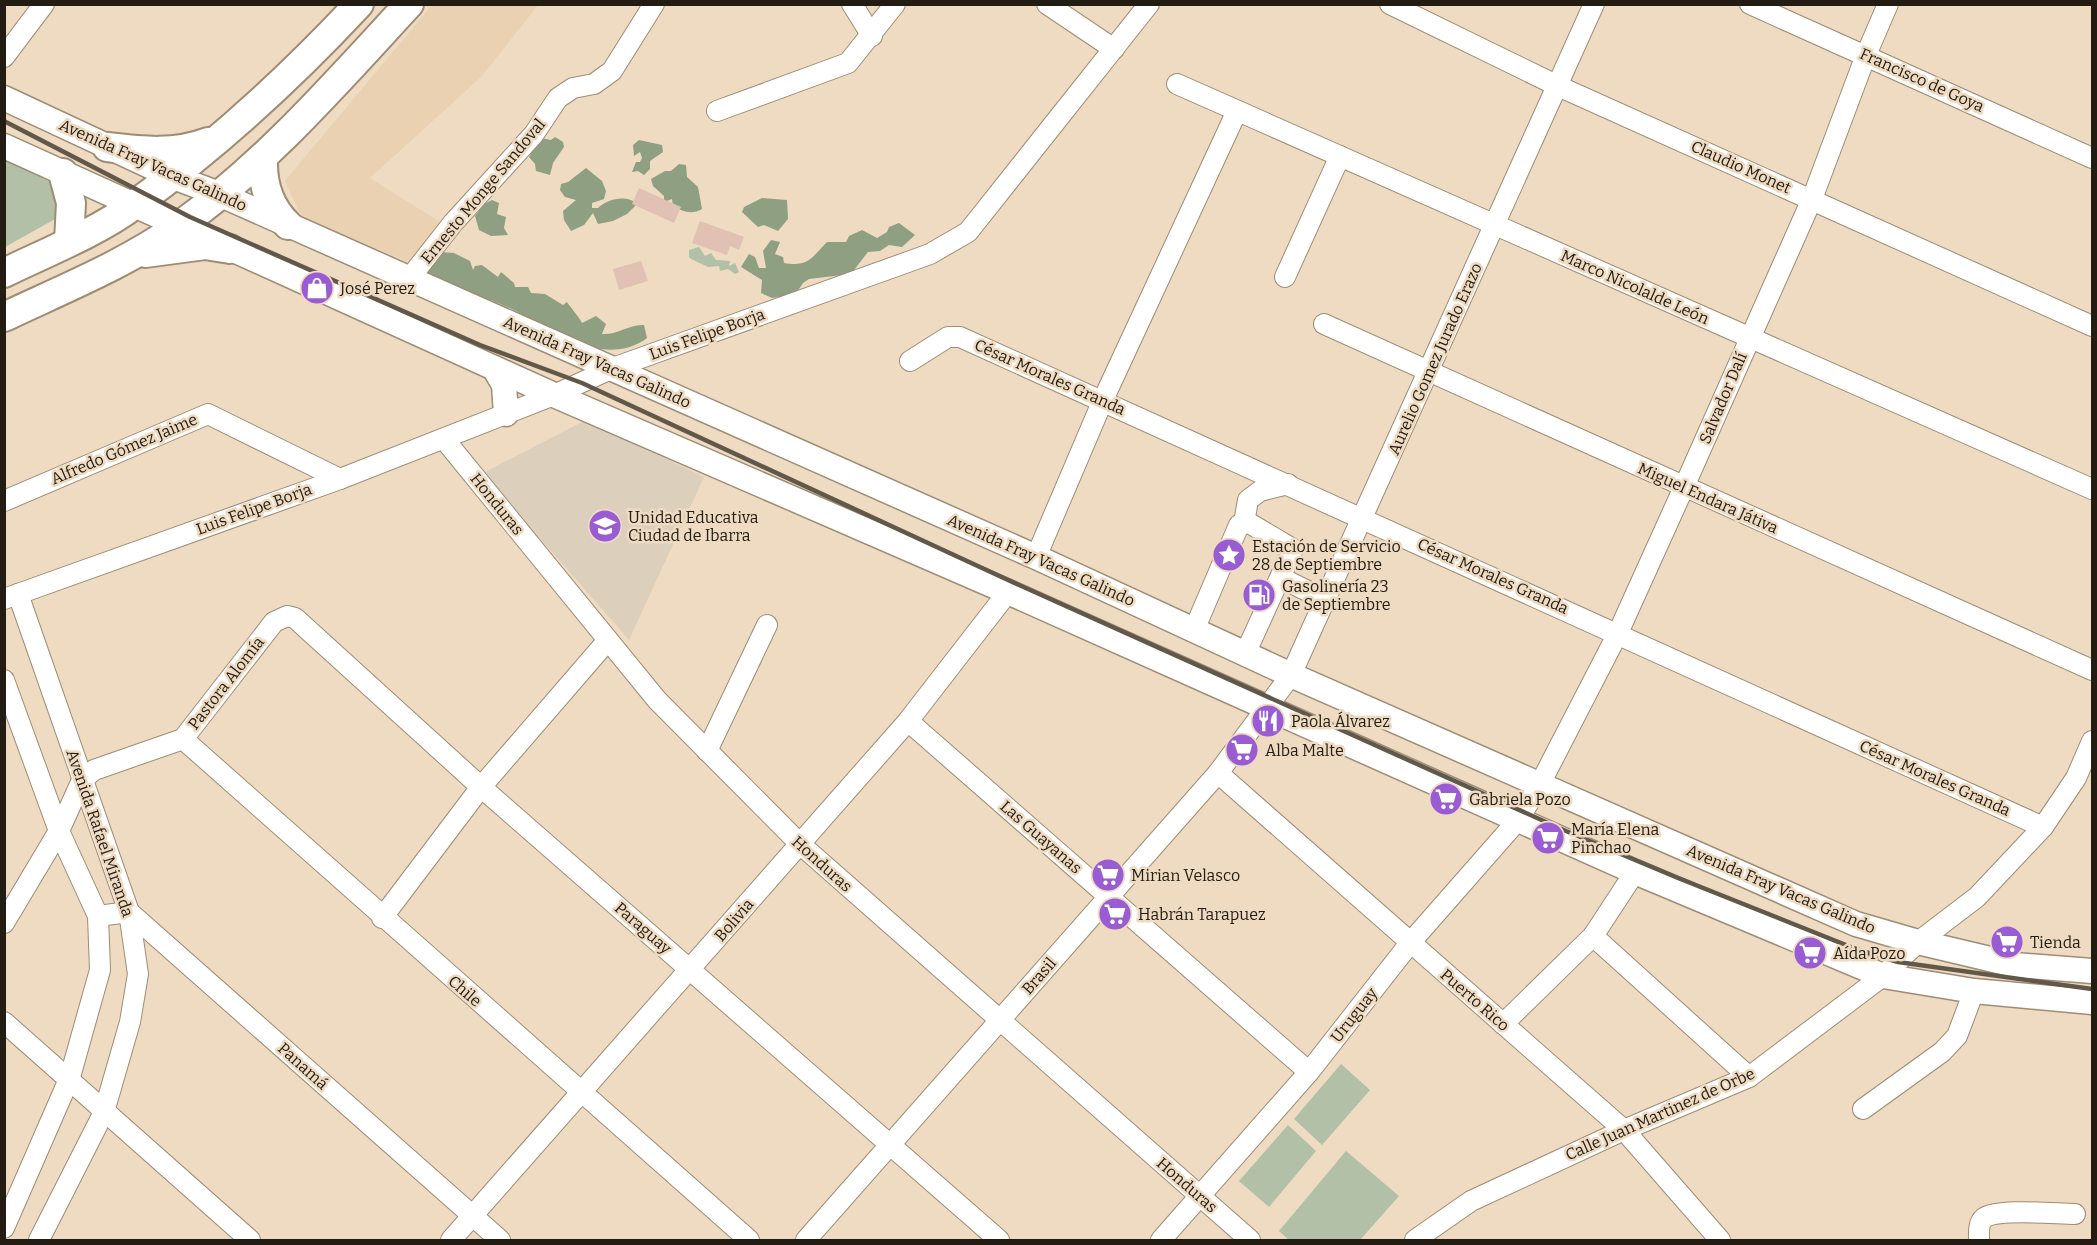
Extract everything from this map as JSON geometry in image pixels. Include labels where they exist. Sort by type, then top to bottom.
[{"type":"highway","points":[[4,273],[69,242],[133,206],[219,139],[303,64],[358,4]]},
{"type":"highway","points":[[4,317],[134,255],[179,226],[263,158],[409,4]]},
{"type":"highway","points":[[107,147],[157,152],[183,151],[219,139]]},
{"type":"highway","points":[[263,158],[262,175],[267,193],[279,217],[288,225]]},
{"type":"highway","points":[[63,173],[71,203],[72,229],[69,242]]},
{"type":"highway","points":[[134,255],[206,245],[230,249]]},
{"type":"main road","name":"Avenida Fray Vacas Galindo","points":[[4,98],[171,176],[219,194],[613,368],[1036,557],[1245,654],[1856,924],[1918,942],[2014,965],[2092,972]]},
{"type":"main road","points":[[4,146],[554,395],[1008,592],[1635,872],[1883,976],[1974,991],[2092,1002]]},
{"type":"main road","points":[[494,368],[504,385],[506,414]]},
{"type":"street","points":[[4,57],[44,4]]},
{"type":"street","name":"Ernesto Monge Sandoval","points":[[409,279],[453,223],[534,134],[558,98],[573,88],[594,84],[612,71],[654,4]]},
{"type":"street","points":[[852,4],[872,36]]},
{"type":"street","points":[[717,111],[848,63],[872,36],[895,4]]},
{"type":"street","points":[[1047,4],[1114,49]]},
{"type":"street","name":"Luis Felipe Borja","points":[[11,597],[340,479],[554,395],[613,368],[930,254],[968,232],[1149,4]]},
{"type":"street","name":"Claudio Monet","points":[[1390,4],[1557,86],[2092,326]]},
{"type":"street","name":"Aurelio Gomez Jurado Erazo","points":[[1267,709],[1292,675],[1594,4]]},
{"type":"street","name":"Francisco de Goya","points":[[1750,4],[2092,158]]},
{"type":"street","name":"Salvador Dalí","points":[[1540,784],[1618,633],[1684,487],[1812,199],[1866,55],[1888,4]]},
{"type":"street","name":"Marco Nicolalde León","points":[[1177,84],[2092,489]]},
{"type":"street","points":[[1036,557],[1104,400],[1237,111]]},
{"type":"street","points":[[1285,277],[1340,156]]},
{"type":"street","name":"Miguel Endara Játiva","points":[[1324,324],[2092,670]]},
{"type":"street","name":"César Morales Granda","points":[[910,361],[948,337],[960,337],[1104,400],[2043,827]]},
{"type":"street","name":"Alfredo Gómez Jaime","points":[[4,501],[208,414],[340,479]]},
{"type":"street","name":"Honduras","points":[[444,439],[657,700],[800,844],[1250,1240]]},
{"type":"street","points":[[1244,523],[1248,500],[1260,491],[1287,484]]},
{"type":"street","points":[[1194,630],[1239,525],[1249,523],[1293,549],[1245,654]]},
{"type":"street","points":[[1281,578],[1326,600]]},
{"type":"street","name":"Bolivia","points":[[450,1240],[691,970],[908,721],[1008,592]]},
{"type":"street","name":"Avenida Rafael Miranda","points":[[11,597],[82,780],[129,912],[138,974],[130,1022],[104,1112],[39,1240]]},
{"type":"street","name":"Pastora Alomía","points":[[82,780],[94,770],[183,739],[274,622],[287,616]]},
{"type":"street","name":"Paraguay","points":[[287,616],[294,618],[481,787],[999,1240]]},
{"type":"street","points":[[707,751],[767,625]]},
{"type":"street","points":[[382,918],[481,787],[608,640]]},
{"type":"street","name":"Avenida Rafael Miranda","points":[[4,680],[59,831],[98,916],[100,970],[70,1077],[4,1228]]},
{"type":"street","name":"Brasil","points":[[806,1240],[1218,773],[1267,709]]},
{"type":"street","name":"Las Guayanas","points":[[908,721],[1309,1072]]},
{"type":"street","name":"Chile","points":[[183,739],[382,918],[749,1240]]},
{"type":"street","name":"Calle Juan Martinez de Orbe","points":[[1415,1240],[1471,1201],[1749,1077],[1883,976],[1918,942],[1977,897],[2043,827],[2076,778],[2092,741]]},
{"type":"street","name":"Puerto Rico","points":[[1218,773],[1624,1131],[1720,1240]]},
{"type":"street","points":[[4,923],[59,831],[82,780]]},
{"type":"street","name":"Uruguay","points":[[1161,1240],[1309,1072],[1410,943],[1518,820],[1540,784]]},
{"type":"street","points":[[1503,1024],[1593,936],[1635,872]]},
{"type":"street","points":[[98,916],[129,912]]},
{"type":"street","name":"Panamá","points":[[129,912],[500,1240]]},
{"type":"street","points":[[1593,936],[1749,1077]]},
{"type":"street","points":[[1863,1109],[1942,1052],[1957,1036],[1974,991]]},
{"type":"street","points":[[4,1022],[70,1077],[104,1112],[250,1240]]},
{"type":"street","points":[[1979,1240],[1980,1224],[1985,1217],[2001,1214],[2075,1214]]},
{"type":"shaded area","points":[[432,5],[538,5],[482,76],[370,178],[443,224],[409,262],[302,218],[285,181]]},
{"type":"shaded area","name":"Unidad Educativa Ciudad de Ibarra","points":[[586,420],[704,477],[629,640],[483,473]]},
{"type":"green space","points":[[555,137],[563,142],[564,147],[553,163],[550,175],[536,171],[535,164],[529,157],[541,138],[551,140]]},
{"type":"green space","points":[[639,140],[662,145],[663,152],[650,161],[650,169],[644,175],[638,171],[632,172],[636,162],[640,162],[642,158],[640,152],[634,156],[633,145]]},
{"type":"green space","points":[[5,160],[54,184],[60,200],[57,218],[5,247]]},
{"type":"green space","points":[[679,164],[686,165],[687,177],[698,187],[702,209],[698,211],[680,210],[673,206],[672,199],[664,202],[664,196],[653,186],[651,179],[665,171],[671,171]]},
{"type":"green space","points":[[586,168],[602,181],[606,191],[604,199],[592,203],[592,208],[598,208],[606,202],[623,198],[637,204],[627,214],[613,221],[598,224],[593,213],[584,225],[571,231],[564,220],[563,211],[576,200],[565,197],[560,190],[561,184],[568,182]]},
{"type":"green space","points":[[762,198],[787,200],[788,219],[778,231],[764,225],[758,227],[742,212],[744,207]]},
{"type":"green space","points":[[492,200],[499,203],[497,214],[506,217],[504,228],[508,235],[491,236],[479,230],[475,216],[484,204]]},
{"type":"green space","points":[[899,223],[915,235],[902,247],[889,245],[880,251],[868,252],[851,274],[809,279],[803,283],[795,295],[772,298],[761,293],[762,280],[741,267],[749,254],[755,257],[759,268],[766,268],[763,251],[771,240],[780,242],[775,254],[783,257],[784,263],[799,264],[813,257],[827,242],[846,242],[849,236],[862,230],[877,238],[887,232],[889,227]]},
{"type":"green space","points":[[699,247],[705,256],[711,253],[716,260],[730,261],[729,266],[735,263],[739,272],[735,274],[728,269],[720,271],[719,266],[708,267],[693,260],[689,257],[689,250]]},
{"type":"green space","points":[[440,252],[454,253],[470,261],[473,270],[475,266],[482,265],[498,277],[501,272],[514,283],[515,287],[528,287],[531,293],[545,294],[563,305],[567,302],[582,323],[596,316],[606,324],[602,334],[644,325],[647,338],[635,345],[607,350],[579,344],[553,332],[542,324],[532,325],[526,317],[508,307],[491,300],[486,303],[469,296],[464,289],[436,283],[422,270]]},
{"type":"green space","points":[[1341,1064],[1370,1090],[1322,1145],[1294,1119]]},
{"type":"green space","points":[[1288,1125],[1316,1151],[1269,1207],[1239,1181]]},
{"type":"green space","points":[[1346,1151],[1399,1196],[1360,1240],[1289,1240],[1279,1231]]},
{"type":"building","points":[[639,188],[681,207],[674,223],[632,204]]},
{"type":"building","points":[[700,221],[744,237],[739,250],[730,246],[727,255],[692,243]]},
{"type":"building","points":[[641,261],[648,281],[619,290],[613,269]]},
{"type":"railway","points":[[4,121],[190,217],[480,345],[582,383],[1008,580],[1566,831],[1678,878],[1856,949],[1898,962],[2092,989]]},
{"type":"place","name":"José Perez","points":[[317,288]]},
{"type":"place","name":"Unidad Educativa Ciudad de Ibarra","points":[[605,526]]},
{"type":"place","name":"Estación de Servicio 28 de Septiembre","points":[[1229,555]]},
{"type":"place","name":"Gasolinería 23 de Septiembre","points":[[1259,595]]},
{"type":"place","name":"Paola Álvarez","points":[[1268,721]]},
{"type":"place","name":"Alba Malte","points":[[1242,750]]},
{"type":"place","name":"Gabriela Pozo","points":[[1446,799]]},
{"type":"place","name":"María Elena Pinchao","points":[[1548,838]]},
{"type":"place","name":"Mirian Velasco","points":[[1108,875]]},
{"type":"place","name":"Habrán Tarapuez","points":[[1115,914]]},
{"type":"place","name":"Tienda","points":[[2007,942]]},
{"type":"place","name":"Aída Pozo","points":[[1810,953]]}]
